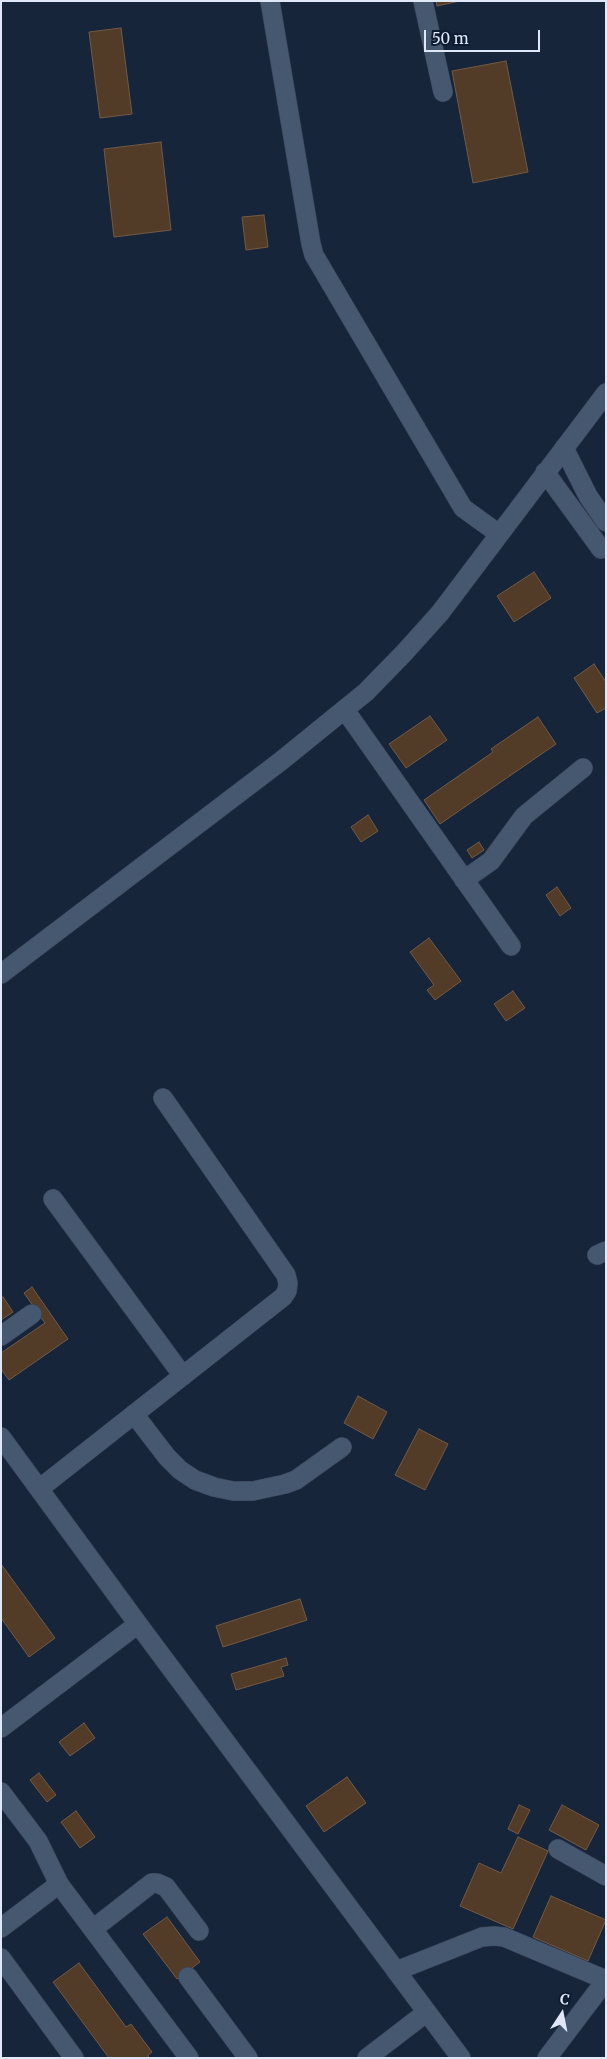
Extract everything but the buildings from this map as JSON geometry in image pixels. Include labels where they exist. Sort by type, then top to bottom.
[{"type":"street","points":[[270,1],[314,255],[463,508],[499,534]]},
{"type":"street","points":[[423,1],[443,92]]},
{"type":"street","points":[[1,974],[281,762],[345,710],[404,653],[434,620],[606,393]]},
{"type":"street","points":[[564,448],[588,496],[606,522]]},
{"type":"street","points":[[545,472],[601,549]]},
{"type":"street","points":[[345,710],[511,946]]},
{"type":"street","points":[[464,880],[491,861],[524,816],[583,768]]},
{"type":"street","points":[[39,1489],[283,1297],[288,1283],[286,1275],[163,1098]]},
{"type":"street","points":[[53,1199],[183,1376]]},
{"type":"street","points":[[1,1336],[32,1314]]},
{"type":"street","points":[[134,1414],[167,1457],[180,1470],[195,1480],[233,1491],[253,1491],[296,1480],[342,1447]]},
{"type":"street","points":[[1,1437],[461,2058]]},
{"type":"street","points":[[1,1728],[138,1624]]},
{"type":"street","points":[[1,1792],[38,1841],[59,1884],[189,2058]]},
{"type":"street","points":[[558,1849],[606,1876]]},
{"type":"street","points":[[93,1929],[152,1883],[157,1883],[166,1887],[199,1931]]},
{"type":"street","points":[[1,1928],[59,1884]]},
{"type":"street","points":[[396,1971],[482,1938],[494,1936],[504,1937],[606,1980],[547,2058]]},
{"type":"street","points":[[1,1958],[74,2058]]},
{"type":"street","points":[[188,1977],[248,2058]]},
{"type":"street","points":[[367,2058],[427,2012]]}]
